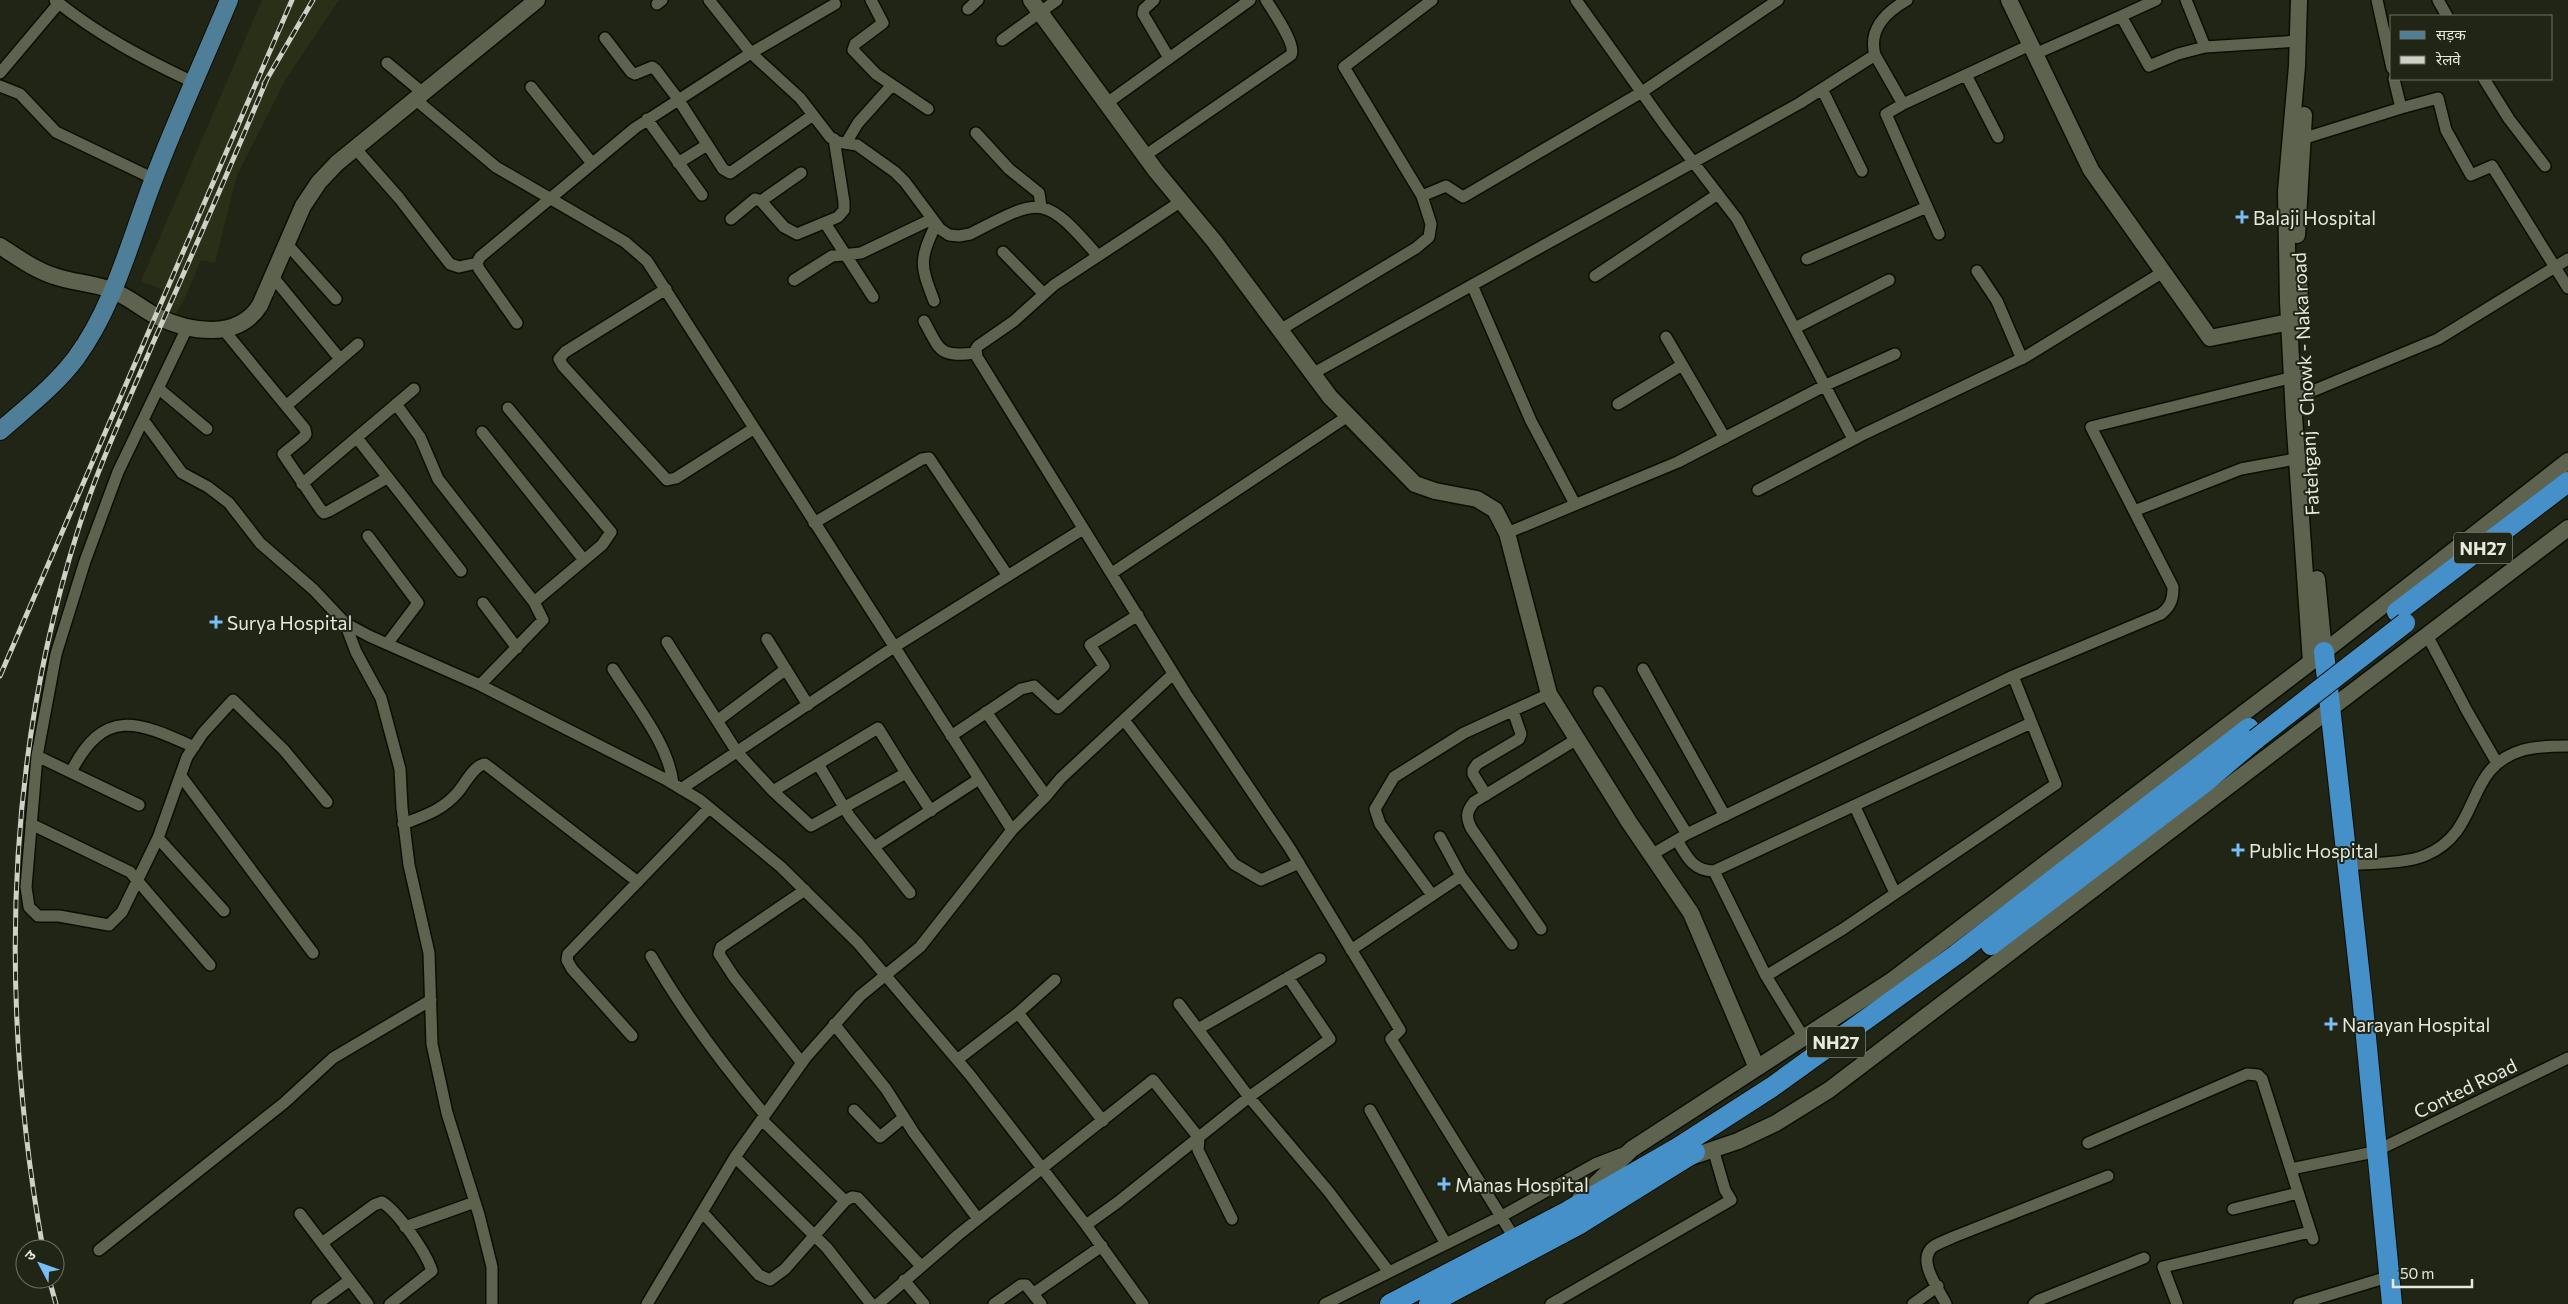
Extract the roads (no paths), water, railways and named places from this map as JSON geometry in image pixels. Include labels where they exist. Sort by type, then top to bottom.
[{"type":"highway","name":"NH27","points":[[1390,1304],[1568,1211],[1679,1146],[1772,1087],[1840,1040],[2252,733],[2401,618],[2568,482]]},
{"type":"highway","name":"NH27","points":[[2401,618],[2568,498]]},
{"type":"highway","name":"Fatehganj - Chowk - Naka road","points":[[2318,657],[2324,712]]},
{"type":"highway","points":[[2324,712],[2347,865],[2374,1152],[2384,1304]]},
{"type":"highway","points":[[2324,712],[2358,1031],[2392,1304]]},
{"type":"highway","name":"NH27","points":[[1431,1304],[1578,1224],[1685,1159],[1815,1074],[1948,978],[2204,783],[2252,733]]},
{"type":"main road","points":[[0,431],[44,393],[75,359],[94,330],[113,291],[154,180],[229,0]]},
{"type":"street","points":[[0,246],[54,276],[113,291],[157,316],[187,328],[206,331],[223,329],[245,321],[255,314],[310,195],[337,163],[537,0]]},
{"type":"street","points":[[709,0],[751,53],[800,98],[834,140],[839,163],[844,210],[838,217],[797,234],[784,227],[760,201]]},
{"type":"street","points":[[872,0],[882,23],[855,44],[854,50],[876,74],[928,109]]},
{"type":"street","points":[[968,9],[978,0]]},
{"type":"street","points":[[1002,40],[1035,6],[1057,0]]},
{"type":"street","points":[[1154,0],[1144,9],[1143,14],[1169,58]]},
{"type":"street","points":[[1107,103],[1250,0]]},
{"type":"street","points":[[1146,155],[1291,55],[1293,48],[1266,0]]},
{"type":"street","points":[[1280,330],[1416,248],[1429,237],[1431,224],[1422,196],[1344,67],[1432,0]]},
{"type":"street","points":[[1576,0],[1642,92],[1737,218],[1853,439]]},
{"type":"street","points":[[1422,196],[1446,186],[1463,197],[1642,92],[1778,0]]},
{"type":"street","points":[[1903,104],[1875,55],[1872,43],[1887,12],[1907,0]]},
{"type":"street","points":[[2009,0],[2091,170],[2210,338],[2295,320]]},
{"type":"street","points":[[1939,234],[1886,114],[1903,104],[1966,75],[2121,16],[2156,0]]},
{"type":"street","points":[[2186,0],[2206,47]]},
{"type":"street","points":[[2134,511],[2241,469],[2302,457],[2286,192],[2298,41],[2299,0]]},
{"type":"street","name":"Fatehganj - Chowk - Naka road","points":[[2295,320],[2297,228],[2310,0]]},
{"type":"street","points":[[2377,0],[2390,59]]},
{"type":"street","points":[[2438,0],[2446,15]]},
{"type":"street","points":[[0,73],[57,2],[84,23],[133,54],[195,83]]},
{"type":"street","points":[[517,323],[479,269],[477,263],[480,257],[591,162],[647,119],[751,53],[835,4]]},
{"type":"street","points":[[1035,6],[1180,202],[1214,242],[1330,397],[1415,484],[1435,491],[1477,499],[1495,510],[1506,532],[1550,694],[1651,855],[1691,913],[1757,1068]]},
{"type":"street","points":[[2121,16],[2149,66],[2178,54],[2206,47],[2298,41]]},
{"type":"street","points":[[605,38],[631,72],[635,74],[652,67],[678,99],[723,169],[730,173],[813,115]]},
{"type":"street","points":[[1312,374],[1694,162],[1822,89],[1875,55]]},
{"type":"street","points":[[387,64],[490,163],[636,250],[647,261],[1012,830]]},
{"type":"street","points":[[1966,75],[1998,137]]},
{"type":"street","points":[[2394,80],[2402,108]]},
{"type":"street","points":[[2485,80],[2509,119],[2545,166]]},
{"type":"street","points":[[846,143],[856,126],[892,85]]},
{"type":"street","points":[[0,86],[20,94],[56,132],[154,180]]},
{"type":"street","points":[[531,87],[591,162]]},
{"type":"street","points":[[1822,89],[1862,171]]},
{"type":"street","points":[[2302,139],[2438,98],[2446,130],[2471,175],[2492,166],[2568,288]]},
{"type":"street","points":[[647,119],[702,195]]},
{"type":"street","points":[[976,133],[1009,169],[1039,193],[1041,206]]},
{"type":"street","points":[[834,140],[857,145],[895,172],[905,182],[934,221],[949,235],[970,234],[1028,207],[1041,206],[1062,216],[1098,256]]},
{"type":"street","points":[[678,163],[707,144]]},
{"type":"street","points":[[355,148],[450,264],[459,267],[477,263]]},
{"type":"street","points":[[731,219],[751,200],[760,201],[802,174]]},
{"type":"street","points":[[1595,276],[1718,194]]},
{"type":"street","points":[[1180,202],[1044,294],[1014,321],[978,346],[976,353],[1083,530],[1174,674],[1299,863],[1400,1030],[1391,1039],[1515,1238]]},
{"type":"street","points":[[1807,258],[1927,207]]},
{"type":"street","points":[[794,280],[832,256],[845,254],[852,256],[861,253],[934,221]]},
{"type":"street","points":[[934,221],[922,261],[924,274],[934,301]]},
{"type":"street","points":[[825,223],[873,297]]},
{"type":"street","points":[[287,244],[336,298]]},
{"type":"street","points":[[1003,252],[1044,294]]},
{"type":"street","points":[[2303,395],[2438,338],[2568,258]]},
{"type":"street","points":[[1977,271],[1997,301],[2022,359]]},
{"type":"street","points":[[1758,490],[1853,439],[2022,359],[2163,272]]},
{"type":"street","points":[[273,277],[340,359]]},
{"type":"street","points":[[1794,328],[1889,280]]},
{"type":"street","points":[[1472,285],[1531,421],[1575,504]]},
{"type":"street","points":[[666,289],[566,352],[559,359],[563,366],[667,480],[676,478],[753,428]]},
{"type":"street","points":[[924,321],[942,351],[954,355],[976,353]]},
{"type":"street","points":[[187,328],[118,472],[76,589],[56,654],[37,756],[26,887],[29,907],[38,916],[59,916],[109,925],[122,912],[158,838],[187,757],[234,700],[284,750],[327,802]]},
{"type":"street","points":[[223,329],[286,406],[306,434],[283,454],[302,484],[324,513],[387,478]]},
{"type":"street","points":[[1666,337],[1724,438]]},
{"type":"street","points":[[286,406],[358,344]]},
{"type":"street","points":[[1506,532],[1678,462],[1826,385],[1895,354]]},
{"type":"street","points":[[1618,404],[1682,366]]},
{"type":"street","points":[[1651,855],[1682,837],[2013,676],[2161,614],[2169,608],[2173,598],[2174,587],[2091,427],[2297,376]]},
{"type":"street","name":"Fatehganj - Chowk - Naka road","points":[[2297,376],[2303,395],[2302,457],[2318,657]]},
{"type":"street","points":[[158,388],[207,429]]},
{"type":"street","points":[[302,484],[414,389]]},
{"type":"street","points":[[396,404],[420,437],[438,479],[534,602],[543,620],[480,685]]},
{"type":"street","points":[[508,408],[611,532],[602,544],[534,602]]},
{"type":"street","points":[[1112,574],[1348,416]]},
{"type":"street","points":[[144,421],[182,474],[208,487],[229,503],[260,543],[314,590],[344,623],[356,652],[381,698],[400,769],[403,824],[416,902],[429,953],[432,1044],[436,1067],[447,1113],[475,1202],[492,1268],[492,1304]]},
{"type":"street","points":[[482,432],[584,560]]},
{"type":"street","points":[[357,438],[461,571]]},
{"type":"street","points":[[814,523],[922,459],[929,458],[1008,576]]},
{"type":"street","points":[[1326,1304],[1502,1216],[1595,1164],[1632,1149],[1891,981],[2318,657],[2568,461]]},
{"type":"street","points":[[1685,1159],[1738,1141],[1776,1123],[1829,1090],[1966,988],[2324,712],[2568,528]]},
{"type":"street","points":[[677,786],[737,752],[894,647],[1083,530]]},
{"type":"street","points":[[368,536],[418,603],[387,644]]},
{"type":"street","points":[[483,603],[517,648]]},
{"type":"street","points":[[951,736],[1021,689],[1034,686],[1058,708],[1104,666],[1090,646],[1138,615]]},
{"type":"street","points":[[344,623],[480,685],[677,786],[709,808],[781,867],[885,974],[957,1060],[1086,1225],[1143,1304]]},
{"type":"street","points":[[2427,635],[2497,763]]},
{"type":"street","points":[[767,639],[808,705]]},
{"type":"street","points":[[667,642],[737,752],[808,825],[814,825],[906,773]]},
{"type":"street","points":[[613,669],[665,752],[677,786]]},
{"type":"street","points":[[717,721],[786,669]]},
{"type":"street","points":[[1643,669],[1725,816]]},
{"type":"street","points":[[647,1304],[703,1213],[734,1157],[802,1063],[834,1024],[885,974],[920,947],[1012,830],[1061,778],[1174,674]]},
{"type":"street","points":[[1766,976],[1895,893],[2056,784],[2013,676]]},
{"type":"street","points":[[1599,692],[1682,837],[1688,858],[1702,871],[1714,871],[1855,807],[2031,723]]},
{"type":"street","points":[[1432,895],[1380,824],[1375,809],[1394,777],[1464,733],[1550,694]]},
{"type":"street","points":[[1486,795],[1473,774],[1473,770],[1478,764],[1519,739],[1521,734],[1514,710]]},
{"type":"street","points":[[986,712],[1046,796]]},
{"type":"street","points":[[1124,720],[1234,864],[1261,880],[1299,863]]},
{"type":"street","points":[[71,772],[91,740],[105,730],[124,724],[144,726],[194,747]]},
{"type":"street","points":[[773,791],[878,728],[931,811]]},
{"type":"street","points":[[1541,929],[1471,828],[1467,818],[1468,809],[1474,802],[1577,739]]},
{"type":"street","points":[[2347,865],[2413,859],[2438,849],[2455,836],[2461,828],[2483,778],[2497,763],[2523,750],[2568,746]]},
{"type":"street","points":[[37,756],[139,805]]},
{"type":"street","points":[[403,824],[442,808],[460,791],[479,766],[485,764],[638,882]]},
{"type":"street","points":[[818,764],[844,807],[910,893]]},
{"type":"street","points":[[181,776],[313,953]]},
{"type":"street","points":[[874,847],[979,779]]},
{"type":"street","points":[[1855,807],[1895,893]]},
{"type":"street","points":[[632,1036],[566,960],[568,954],[709,808]]},
{"type":"street","points":[[30,824],[130,872],[210,964]]},
{"type":"street","points":[[1440,837],[1461,876],[1512,944]]},
{"type":"street","points":[[158,838],[224,911]]},
{"type":"street","points":[[1714,871],[1766,976],[1804,1038]]},
{"type":"street","points":[[1351,950],[1461,876]]},
{"type":"street","points":[[802,1063],[734,977],[719,954],[721,947],[805,890]]},
{"type":"street","points":[[652,956],[676,998],[764,1117],[845,1202]]},
{"type":"street","points":[[1198,1029],[1320,959]]},
{"type":"street","points":[[1086,1225],[1199,1138],[1248,1097],[1330,1039],[1288,977]]},
{"type":"street","points":[[957,1060],[1018,1013],[1056,980]]},
{"type":"street","points":[[99,1250],[284,1103],[333,1058],[431,1000]]},
{"type":"street","points":[[1179,1004],[1248,1097],[1329,1192],[1389,1272]]},
{"type":"street","points":[[1018,1013],[1102,1120]]},
{"type":"street","points":[[834,1024],[893,1098],[903,1118],[978,1219]]},
{"type":"street","name":"Conted Road","points":[[2291,1169],[2374,1152],[2568,1058]]},
{"type":"street","points":[[2088,1143],[2247,1074],[2254,1073],[2262,1079],[2281,1146],[2291,1169],[2312,1235],[2163,1267],[2177,1304]]},
{"type":"street","points":[[878,1304],[978,1219],[1153,1080],[1199,1138],[1198,1150],[1232,1219]]},
{"type":"street","points":[[854,1110],[880,1137],[903,1118]]},
{"type":"street","points":[[1370,1110],[1446,1244]]},
{"type":"street","points":[[1568,1211],[1632,1149]]},
{"type":"street","points":[[1551,1304],[1731,1200],[1712,1149]]},
{"type":"street","points":[[734,1157],[835,1256],[871,1304]]},
{"type":"street","points":[[1946,1304],[1927,1266],[1927,1255],[1933,1247],[1956,1236],[2108,1176]]},
{"type":"street","points":[[2232,1209],[2298,1193]]},
{"type":"street","points":[[703,1213],[764,1279],[770,1280],[777,1276],[845,1202],[852,1197],[864,1202],[921,1266]]},
{"type":"street","points":[[322,1243],[374,1204],[382,1202],[406,1227],[432,1271],[390,1304]]},
{"type":"street","points":[[406,1227],[475,1202]]},
{"type":"street","points":[[300,1214],[368,1304]]},
{"type":"street","points":[[1034,1293],[1102,1246]]},
{"type":"street","points":[[2034,1304],[2039,1300],[2144,1258]]},
{"type":"street","points":[[2299,1304],[2381,1279]]},
{"type":"street","points":[[317,1304],[350,1280]]},
{"type":"street","points":[[904,1280],[924,1304]]},
{"type":"street","points":[[994,1304],[1021,1285],[1026,1285],[1041,1304]]},
{"type":"street","points":[[1913,1304],[1938,1286]]},
{"type":"railway","points":[[0,676],[292,0]]},
{"type":"railway","points":[[264,84],[313,0]]},
{"type":"railway","points":[[41,1239],[29,1159],[20,1068],[16,978],[17,887],[23,797],[35,707],[53,618],[94,482],[267,79]]},
{"type":"railway","points":[[52,1289],[56,1304]]},
{"type":"place","name":"Balaji Hospital","points":[[2242,217]]},
{"type":"place","name":"Surya Hospital","points":[[216,622]]},
{"type":"place","name":"Public Hospital","points":[[2238,850]]},
{"type":"place","name":"Narayan Hospital","points":[[2331,1024]]},
{"type":"place","name":"Manas Hospital","points":[[1444,1184]]}]
